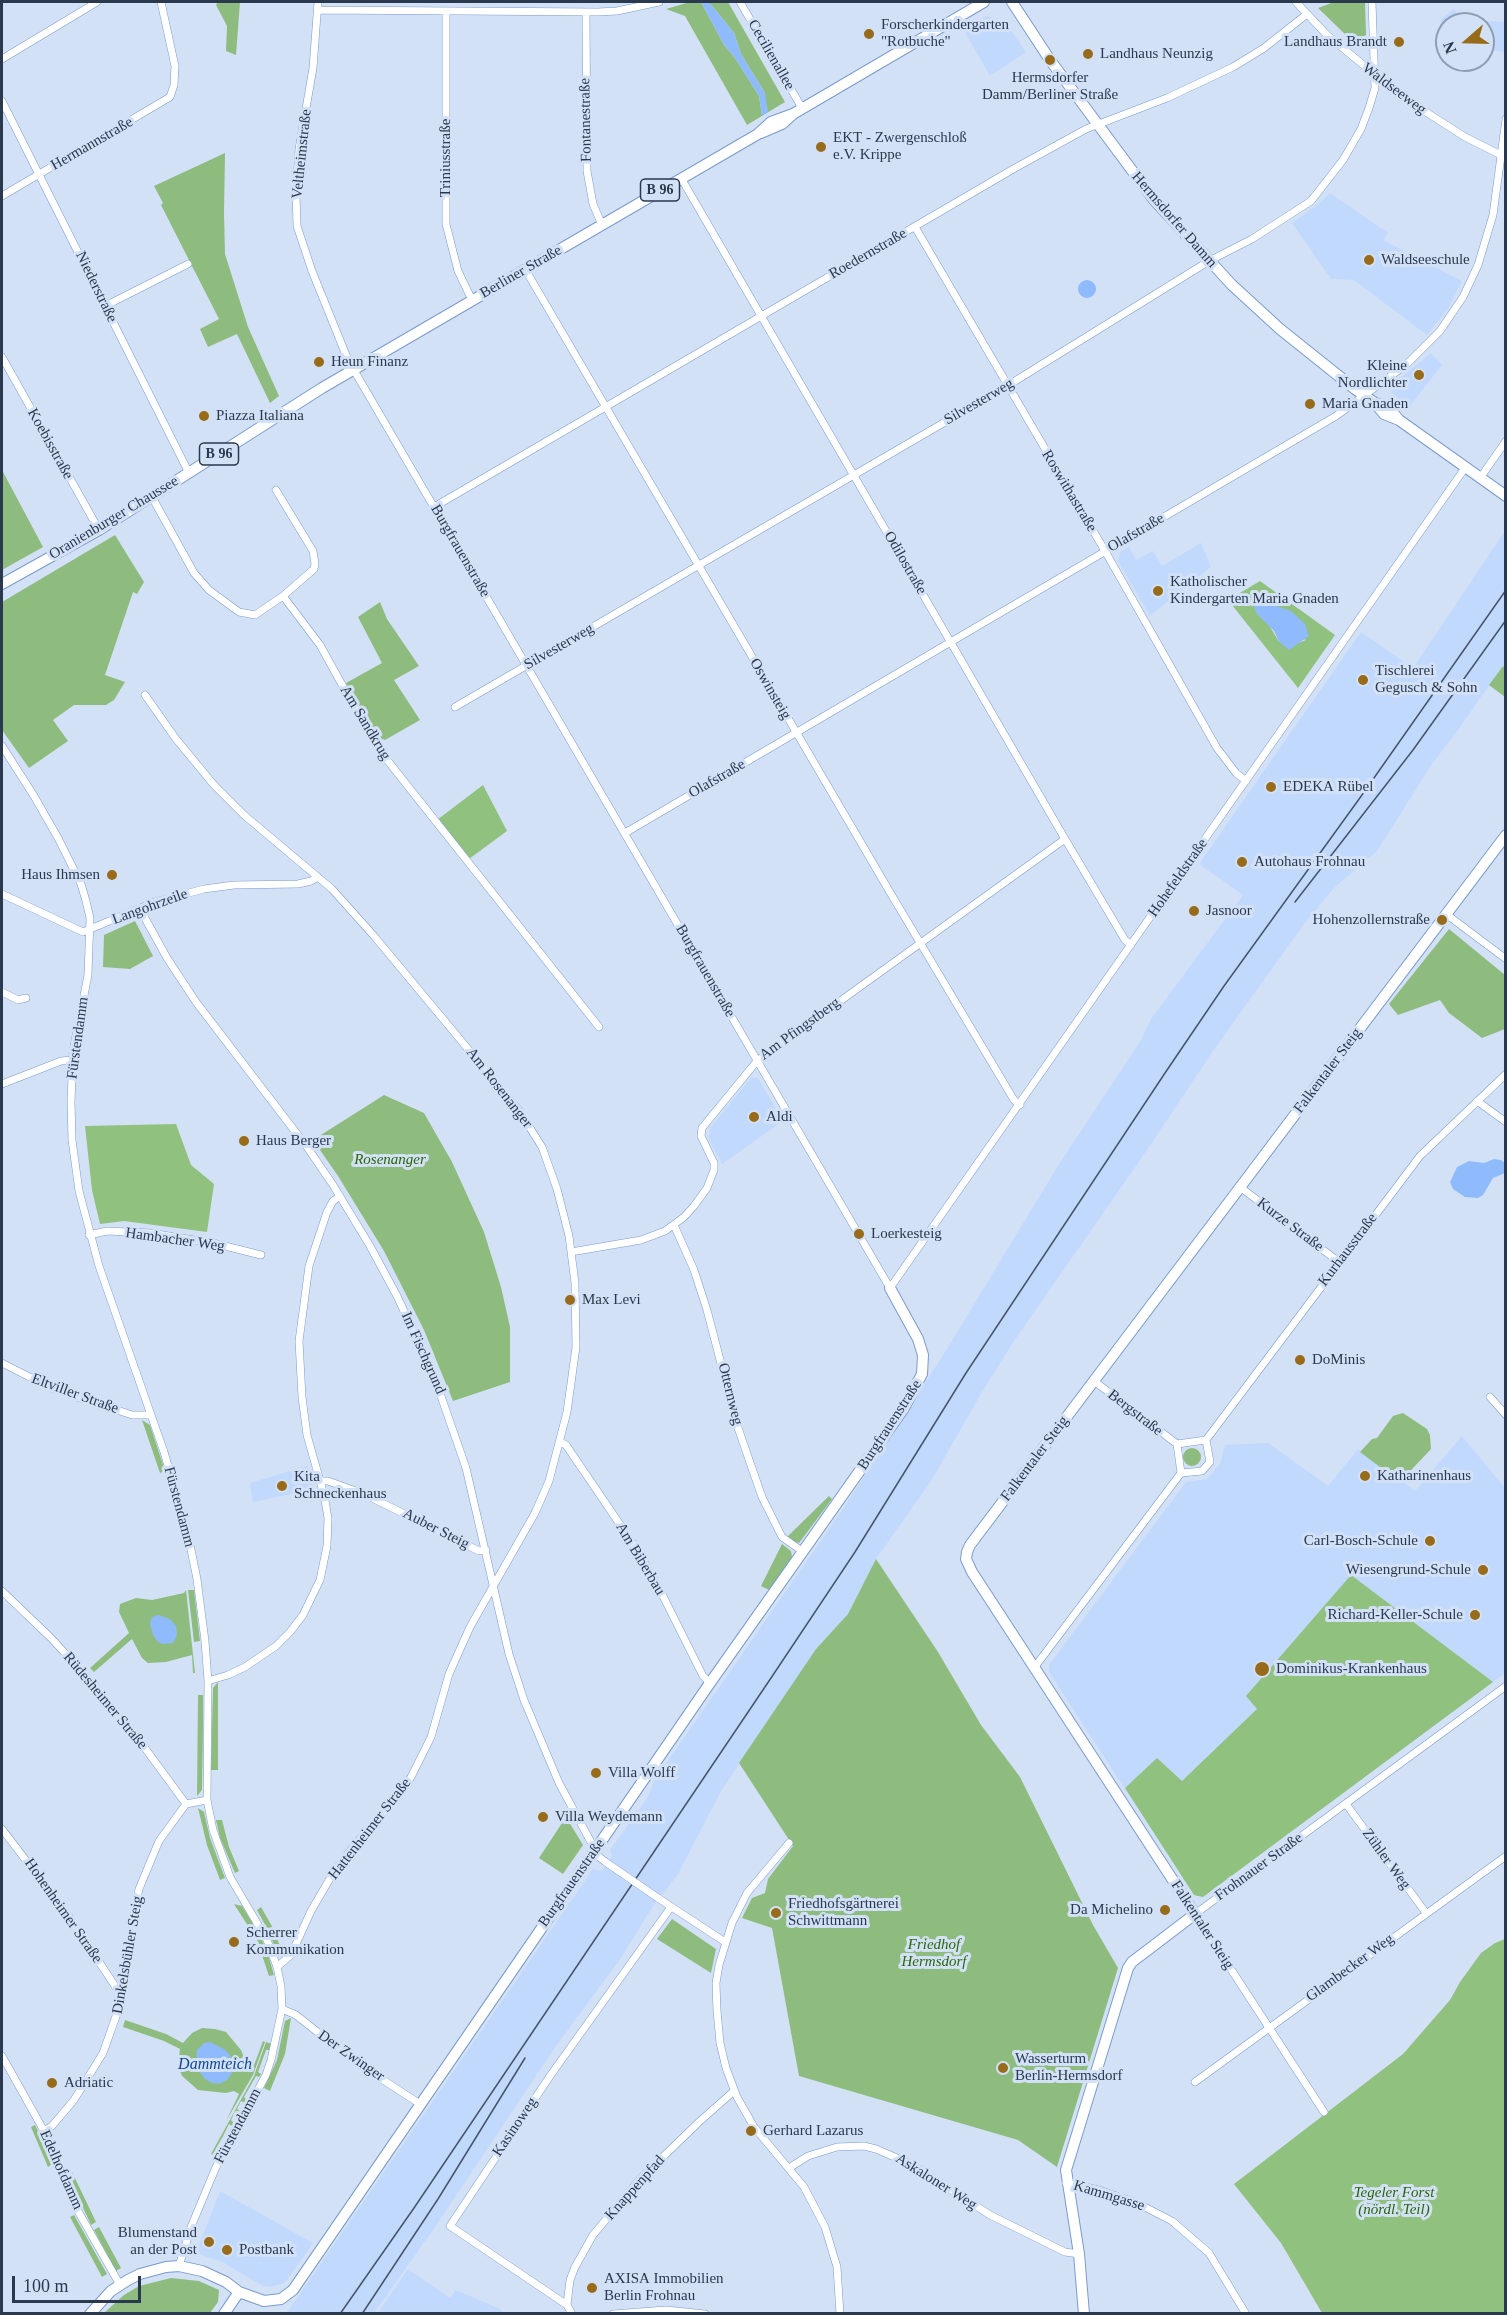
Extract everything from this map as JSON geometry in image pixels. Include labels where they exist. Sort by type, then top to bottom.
[{"type":"street","points":[[2,59],[97,2]]},
{"type":"street","name":"Hermannstraße","points":[[2,196],[170,97],[174,85],[175,66],[161,2]]},
{"type":"street","name":"Veltheimstraße","points":[[318,2],[313,68],[299,149],[296,193],[297,226],[312,271],[353,369]]},
{"type":"street","points":[[318,10],[586,12],[617,11],[659,2]]},
{"type":"street","name":"Cecilienallee","points":[[740,2],[797,111]]},
{"type":"street","name":"Berliner Straße","points":[[285,411],[681,178],[758,134],[779,126],[797,111],[984,2]]},
{"type":"street","name":"Hermsdorfer Damm","points":[[1012,2],[1050,60],[1154,200],[1209,261],[1280,329],[1365,396],[1389,408],[1399,420],[1506,496]]},
{"type":"street","name":"Waldseeweg","points":[[1296,2],[1327,35],[1374,76],[1435,119],[1504,156]]},
{"type":"street","name":"Silvesterweg","points":[[455,707],[1007,386],[1209,261],[1289,217],[1311,201],[1343,160],[1361,129],[1375,88],[1372,2]]},
{"type":"street","name":"Triniusstraße","points":[[446,11],[446,224],[458,271],[472,300]]},
{"type":"street","name":"Fontanestraße","points":[[586,12],[587,171],[592,204],[602,225]]},
{"type":"street","name":"Roedernstraße","points":[[434,507],[1015,168],[1097,124],[1167,98],[1233,67],[1264,48],[1307,14]]},
{"type":"street","name":"Niederstraße","points":[[2,101],[189,473]]},
{"type":"street","name":"Olafstraße","points":[[625,833],[1336,416],[1365,396],[1431,341],[1463,297],[1478,265],[1493,215],[1504,156],[1506,118]]},
{"type":"street","name":"Odilostraße","points":[[681,178],[1065,839],[1125,940],[1131,945]]},
{"type":"street","name":"Roswithastraße","points":[[915,227],[1218,748],[1236,773],[1246,781]]},
{"type":"street","points":[[105,306],[188,264]]},
{"type":"street","name":"Oswinsteig","points":[[525,269],[920,943],[1014,1100],[1020,1105]]},
{"type":"street","name":"Koebisstraße","points":[[2,357],[99,530]]},
{"type":"street","name":"Burgfrauenstraße","points":[[179,2266],[209,2273],[252,2298],[273,2302],[292,2290],[710,1683],[904,1408],[922,1374],[923,1355],[918,1339],[890,1288],[353,369]]},
{"type":"street","name":"Oranienburger Chaussee","points":[[2,584],[99,530],[285,411]]},
{"type":"street","points":[[1480,478],[1506,441]]},
{"type":"street","name":"Hohefeldstraße","points":[[890,1288],[1466,468]]},
{"type":"street","points":[[152,497],[194,573],[209,590],[239,612],[248,615],[259,613],[283,596],[314,568],[316,559],[276,490]]},
{"type":"street","name":"Am Sandkrug","points":[[283,596],[320,645],[376,746],[599,1027]]},
{"type":"street","name":"Am Rosenanger","points":[[145,695],[187,754],[214,785],[244,815],[332,889],[374,936],[501,1088],[533,1130],[542,1147],[557,1189],[571,1252],[575,1283],[576,1347],[567,1412],[549,1481],[535,1513],[493,1584]]},
{"type":"street","name":"Fürstendamm","points":[[2,746],[41,807],[71,865],[86,901],[90,930],[88,975],[73,1060],[72,1140],[79,1191],[89,1235],[170,1470],[187,1530],[200,1599],[208,1681],[207,1800],[213,1830],[224,1864],[263,1931],[277,1967],[281,1986],[282,2009],[275,2050],[266,2075],[216,2167],[191,2227],[179,2266]]},
{"type":"street","name":"Falkentaler Steig","points":[[1324,2112],[1034,1668],[966,1559],[970,1545],[1506,835]]},
{"type":"street","name":"Am Pfingstberg","points":[[571,1252],[642,1240],[674,1225],[694,1206],[714,1170],[714,1162],[701,1136],[702,1128],[757,1061],[1065,839]]},
{"type":"street","name":"Langohrzeile","points":[[90,930],[166,899],[204,889],[234,885],[298,884],[318,877]]},
{"type":"street","points":[[2,894],[78,932],[90,930]]},
{"type":"street","name":"Im Fischgrund","points":[[140,909],[167,958],[196,1002],[306,1147],[340,1196],[397,1296],[434,1376],[466,1468],[509,1654],[537,1733],[599,1857],[725,1942]]},
{"type":"street","points":[[1446,914],[1506,959]]},
{"type":"street","points":[[2,992],[18,1000],[26,998]]},
{"type":"street","points":[[2,1084],[61,1061],[73,1060]]},
{"type":"street","name":"Kurhausstraße","points":[[1206,1440],[1420,1156],[1506,1074]]},
{"type":"street","points":[[1477,1101],[1506,1122]]},
{"type":"street","name":"Kurze Straße","points":[[1240,1187],[1339,1262]]},
{"type":"street","points":[[208,1681],[228,1675],[262,1657],[290,1632],[303,1615],[320,1580],[327,1546],[328,1518],[307,1435],[302,1397],[300,1332],[309,1266],[327,1212],[333,1200],[340,1196]]},
{"type":"street","name":"Otternweg","points":[[674,1225],[694,1270],[704,1300],[716,1338],[737,1425],[762,1497],[782,1537],[802,1551]]},
{"type":"street","name":"Hambacher Weg","points":[[89,1235],[107,1231],[150,1233],[213,1243],[261,1255]]},
{"type":"street","name":"Eltviller Straße","points":[[2,1363],[62,1393],[132,1414],[151,1415]]},
{"type":"street","name":"Bergstraße","points":[[1094,1381],[1177,1444]]},
{"type":"street","points":[[1490,1397],[1506,1415]]},
{"type":"street","points":[[1034,1668],[1181,1473],[1177,1444],[1206,1440],[1210,1462],[1202,1471],[1181,1473]]},
{"type":"street","name":"Am Biberbau","points":[[560,1443],[566,1445],[638,1551],[703,1676],[710,1683]]},
{"type":"street","name":"Auber Steig","points":[[320,1481],[328,1480],[364,1494],[478,1551],[486,1550]]},
{"type":"street","name":"Hattenheimer Straße","points":[[277,1967],[291,1955],[311,1911],[332,1875],[356,1843],[399,1796],[411,1778],[431,1737],[442,1697],[459,1651],[493,1584]]},
{"type":"street","name":"Rüdesheimer Straße","points":[[2,1591],[51,1638],[88,1678],[186,1804]]},
{"type":"street","name":"Frohnauer Straße","points":[[1084,2313],[1079,2254],[1066,2183],[1067,2164],[1128,1968],[1132,1962],[1505,1687]]},
{"type":"street","points":[[186,1804],[207,1800]]},
{"type":"street","name":"Dinkelsbühler Steig","points":[[44,2131],[65,2112],[89,2079],[112,2032],[123,1992],[132,1919],[139,1889],[159,1841],[186,1804]]},
{"type":"street","name":"Zühler Weg","points":[[1346,1804],[1426,1913]]},
{"type":"street","name":"Hohenheimer Straße","points":[[2,1829],[70,1918],[117,1989],[123,1992]]},
{"type":"street","points":[[789,1843],[747,1893],[725,1942],[716,1983],[720,2043],[734,2091],[754,2127],[804,2187],[825,2227],[837,2267],[840,2313]]},
{"type":"street","name":"Glambecker Weg","points":[[1195,2082],[1506,1856]]},
{"type":"street","name":"Kasinoweg","points":[[572,2313],[567,2305],[450,2226],[550,2076],[671,1907]]},
{"type":"street","name":"Der Zwinger","points":[[282,2009],[296,2015],[349,2057],[420,2104]]},
{"type":"street","name":"Edelhofdamm","points":[[2,2056],[44,2131],[83,2220],[120,2285]]},
{"type":"street","name":"Knappenpfad","points":[[567,2305],[574,2267],[593,2235],[639,2180],[734,2091]]},
{"type":"street","name":"Askaloner Weg","points":[[789,2168],[808,2156],[837,2147],[864,2146],[876,2149],[913,2165],[990,2215],[1065,2252],[1079,2254]]},
{"type":"street","name":"Kammgasse","points":[[1066,2183],[1099,2190],[1137,2203],[1172,2221],[1209,2253],[1246,2313]]},
{"type":"street","points":[[90,2313],[120,2285],[140,2274],[179,2266]]},
{"type":"street","points":[[224,2313],[239,2292]]},
{"type":"street","points":[[613,2313],[666,2310],[705,2313]]},
{"type":"shaded area","points":[[986,16],[1004,20],[1026,52],[990,76],[963,29]]},
{"type":"shaded area","points":[[1495,21],[1505,22],[1505,52],[1495,51]]},
{"type":"shaded area","name":"Waldseeschule","points":[[1330,193],[1388,233],[1383,240],[1462,281],[1449,307],[1427,335],[1354,280],[1331,279],[1292,223]]},
{"type":"shaded area","name":"Kleine Nordlichter","points":[[1431,353],[1442,365],[1409,407],[1391,392],[1392,385]]},
{"type":"shaded area","points":[[1505,531],[1505,669],[1502,667],[1432,764],[1377,851],[1334,888],[1304,924],[1213,1051],[1012,1344],[931,1481],[876,1559],[848,1614],[816,1649],[720,1793],[678,1874],[666,1890],[667,1893],[664,1891],[653,1906],[621,1958],[556,2046],[435,2227],[374,2313],[286,2314],[593,1869],[602,1871],[612,1856],[610,1850],[646,1800],[656,1778],[845,1506],[947,1349],[1056,1169],[1141,1040],[1151,1019],[1243,895],[1199,864],[1361,632],[1413,668]]},
{"type":"shaded area","name":"Katholischer Kindergarten Maria Gnaden","points":[[1201,543],[1211,567],[1150,616],[1118,561],[1120,552],[1129,547],[1136,560],[1153,551],[1162,566]]},
{"type":"shaded area","points":[[751,1078],[758,1078],[783,1121],[722,1164],[709,1139],[710,1128]]},
{"type":"shaded area","name":"Dominikus-Krankenhaus","points":[[1462,1436],[1505,1488],[1505,1673],[1203,1897],[1194,1895],[1049,1672],[1049,1665],[1186,1482],[1207,1479],[1220,1464],[1225,1445],[1268,1443],[1328,1486],[1358,1449],[1415,1491]]},
{"type":"shaded area","name":"Kita Schneckenhaus","points":[[307,1466],[314,1489],[253,1502],[250,1483]]},
{"type":"shaded area","points":[[220,2191],[313,2243],[282,2284],[263,2286],[222,2262],[196,2253]]},
{"type":"shaded area","points":[[408,2269],[450,2298],[456,2290],[500,2309],[504,2313],[378,2313]]},
{"type":"green space","points":[[218,2],[240,2],[236,55],[226,51],[227,26],[216,5]]},
{"type":"green space","points":[[690,2],[701,2],[724,45],[759,96],[762,115],[765,93],[741,54],[734,33],[709,2],[728,2],[785,102],[747,125],[685,16],[666,9]]},
{"type":"green space","points":[[1334,2],[1365,2],[1366,35],[1353,42],[1318,8]]},
{"type":"green space","points":[[225,153],[225,254],[248,327],[279,396],[270,403],[237,334],[208,347],[200,329],[219,319],[161,205],[163,203],[154,186]]},
{"type":"green space","points":[[2,470],[43,547],[2,570]]},
{"type":"green space","points":[[115,535],[144,582],[137,594],[133,592],[105,675],[125,682],[114,700],[106,705],[74,705],[53,720],[68,741],[29,768],[2,730],[2,602]]},
{"type":"green space","points":[[1260,581],[1335,635],[1298,688],[1228,600]],"holes":[[[1269,625],[1306,640],[1298,643],[1279,642]]]},
{"type":"green space","points":[[380,602],[387,619],[419,666],[394,680],[420,720],[385,740],[377,737],[346,683],[382,663],[358,617]]},
{"type":"green space","points":[[1503,666],[1505,669],[1505,697],[1489,685]]},
{"type":"green space","points":[[483,785],[507,831],[469,859],[437,820]]},
{"type":"green space","points":[[135,921],[153,956],[130,969],[103,967],[104,935]]},
{"type":"green space","points":[[1449,929],[1505,975],[1505,1029],[1482,1038],[1449,1013],[1440,1000],[1398,1015],[1389,1004]]},
{"type":"green space","name":"Rosenanger","points":[[384,1095],[424,1113],[452,1162],[484,1232],[501,1287],[510,1327],[510,1382],[453,1401],[424,1330],[384,1251],[313,1140]]},
{"type":"green space","points":[[176,1124],[191,1165],[214,1184],[207,1232],[124,1221],[100,1224],[92,1190],[85,1126]]},
{"type":"green space","points":[[1403,1413],[1427,1429],[1431,1449],[1400,1482],[1360,1452],[1372,1439],[1377,1438],[1393,1416]]},
{"type":"green space","points":[[142,1420],[150,1425],[165,1471],[160,1473]]},
{"type":"green space","points":[[1188,1448],[1196,1448],[1201,1453],[1199,1464],[1188,1466],[1183,1461],[1183,1453]]},
{"type":"green space","points":[[829,1496],[832,1499],[799,1543],[787,1537]]},
{"type":"green space","points":[[782,1544],[791,1551],[792,1557],[770,1590],[761,1586]]},
{"type":"green space","name":"Friedhof Hermsdorf","points":[[876,1559],[938,1652],[981,1725],[1020,1777],[1093,1925],[1118,1968],[1057,2167],[1018,2140],[799,2076],[772,1928],[742,1918],[752,1898],[765,1893],[768,1879],[793,1846],[739,1763],[816,1649],[848,1614]]},
{"type":"green space","points":[[1351,1575],[1493,1682],[1203,1897],[1194,1895],[1125,1788],[1157,1758],[1182,1781],[1257,1709],[1246,1696]]},
{"type":"green space","points":[[186,1590],[195,1673],[193,1673],[192,1655],[166,1662],[148,1663],[142,1658],[132,1639],[94,1672],[90,1668],[129,1633],[119,1612],[120,1604],[136,1598],[152,1600],[184,1593]]},
{"type":"green space","points":[[188,1590],[194,1590],[200,1641],[194,1642]]},
{"type":"green space","points":[[218,1682],[218,1770],[211,1770],[213,1688]]},
{"type":"green space","points":[[198,1695],[203,1695],[203,1726],[202,1790],[197,1796]]},
{"type":"green space","points":[[198,1808],[204,1812],[210,1838],[225,1878],[220,1880],[207,1845]]},
{"type":"green space","points":[[566,1817],[583,1845],[563,1874],[539,1858]]},
{"type":"green space","points":[[216,1820],[222,1820],[229,1847],[239,1871],[235,1873],[220,1838]]},
{"type":"green space","points":[[234,1904],[242,1906],[258,1932],[267,1951],[274,1975],[269,1976],[257,1940]]},
{"type":"green space","points":[[261,1907],[273,1928],[284,1957],[278,1955],[257,1910]]},
{"type":"green space","points":[[672,1919],[716,1949],[711,1973],[657,1939]]},
{"type":"green space","name":"Tegeler Forst (nördl. Teil)","points":[[1505,1939],[1505,2313],[1322,2313],[1281,2243],[1234,2184],[1403,2054],[1450,2000],[1481,1953]]},
{"type":"green space","points":[[291,2018],[285,2054],[270,2091],[264,2088],[277,2060],[285,2021]]},
{"type":"green space","points":[[125,2020],[166,2034],[183,2043],[192,2033],[202,2028],[226,2032],[241,2050],[247,2065],[253,2068],[263,2041],[265,2042],[253,2075],[226,2121],[239,2094],[234,2091],[226,2093],[198,2090],[182,2076],[178,2066],[180,2049],[123,2027]]},
{"type":"green space","points":[[266,2042],[272,2044],[269,2050],[266,2050],[258,2072],[261,2074],[259,2077],[256,2076],[244,2097],[247,2100],[245,2103],[241,2101],[237,2109],[240,2111],[238,2115],[234,2114],[231,2120],[234,2123],[232,2126],[229,2124],[215,2150],[218,2152],[216,2156],[211,2154],[254,2076]]},
{"type":"green space","points":[[35,2125],[53,2163],[48,2167],[31,2127]]},
{"type":"green space","points":[[72,2172],[96,2222],[91,2225],[68,2175]]},
{"type":"green space","points":[[74,2215],[107,2274],[102,2277],[70,2217]]},
{"type":"green space","points":[[99,2227],[121,2268],[116,2271],[94,2230]]},
{"type":"green space","points":[[171,2278],[199,2281],[219,2290],[218,2302],[210,2313],[104,2313],[124,2295],[139,2286]]},
{"type":"water","points":[[701,2],[709,2],[734,33],[741,54],[765,93],[768,112],[762,116],[759,96],[724,45]]},
{"type":"water","points":[[1087,280],[1093,283],[1096,289],[1093,295],[1087,298],[1081,295],[1078,289],[1081,283]]},
{"type":"water","points":[[1253,604],[1276,606],[1291,611],[1305,624],[1309,636],[1289,650],[1279,642],[1274,631],[1257,614]]},
{"type":"water","points":[[1494,1159],[1505,1163],[1505,1173],[1493,1178],[1483,1195],[1478,1198],[1465,1197],[1453,1189],[1450,1182],[1457,1167],[1469,1161],[1484,1163]]},
{"type":"water","points":[[158,1615],[170,1619],[176,1626],[177,1635],[173,1643],[158,1642],[153,1635],[150,1624],[152,1617]]},
{"type":"water","name":"Dammteich","points":[[210,2042],[224,2049],[230,2055],[233,2064],[232,2073],[227,2080],[219,2084],[205,2079],[196,2063],[197,2050],[204,2043]]},
{"type":"tram line","points":[[340,2314],[414,2208],[855,1552],[966,1373],[1165,1073],[1224,986],[1506,590]]},
{"type":"tram line","points":[[1295,902],[1413,750],[1506,620]]},
{"type":"tram line","points":[[362,2314],[438,2199],[525,2058]]},
{"type":"place","name":"Forscherkindergarten \"Rotbuche\"","points":[[869,34]]},
{"type":"place","name":"Landhaus Brandt","points":[[1399,42]]},
{"type":"place","name":"Landhaus Neunzig","points":[[1088,54]]},
{"type":"place","name":"Hermsdorfer Damm/Berliner Straße","points":[[1050,60]]},
{"type":"place","name":"EKT - Zwergenschloß e.V. Krippe","points":[[821,147]]},
{"type":"place","name":"Waldseeschule","points":[[1369,260]]},
{"type":"place","name":"Heun Finanz","points":[[319,362]]},
{"type":"place","name":"Kleine Nordlichter","points":[[1419,375]]},
{"type":"place","name":"Maria Gnaden","points":[[1310,404]]},
{"type":"place","name":"Piazza Italiana","points":[[204,416]]},
{"type":"place","name":"Katholischer Kindergarten Maria Gnaden","points":[[1158,591]]},
{"type":"place","name":"Tischlerei Gegusch & Sohn","points":[[1363,680]]},
{"type":"place","name":"EDEKA Rübel","points":[[1271,787]]},
{"type":"place","name":"Autohaus Frohnau","points":[[1242,862]]},
{"type":"place","name":"Haus Ihmsen","points":[[112,875]]},
{"type":"place","name":"Jasnoor","points":[[1194,911]]},
{"type":"place","name":"Hohenzollernstraße","points":[[1442,920]]},
{"type":"place","name":"Aldi","points":[[754,1117]]},
{"type":"place","name":"Haus Berger","points":[[244,1141]]},
{"type":"place","name":"Loerkesteig","points":[[859,1234]]},
{"type":"place","name":"Max Levi","points":[[570,1300]]},
{"type":"place","name":"DoMinis","points":[[1300,1360]]},
{"type":"place","name":"Katharinenhaus","points":[[1365,1476]]},
{"type":"place","name":"Kita Schneckenhaus","points":[[282,1486]]},
{"type":"place","name":"Carl-Bosch-Schule","points":[[1430,1541]]},
{"type":"place","name":"Wiesengrund-Schule","points":[[1483,1570]]},
{"type":"place","name":"Richard-Keller-Schule","points":[[1475,1615]]},
{"type":"place","name":"Dominikus-Krankenhaus","points":[[1262,1669]]},
{"type":"place","name":"Villa Wolff","points":[[596,1773]]},
{"type":"place","name":"Villa Weydemann","points":[[543,1817]]},
{"type":"place","name":"Da Michelino","points":[[1165,1910]]},
{"type":"place","name":"Friedhofsgärtnerei Schwittmann","points":[[776,1913]]},
{"type":"place","name":"Scherrer Kommunikation","points":[[234,1942]]},
{"type":"place","name":"Wasserturm Berlin-Hermsdorf","points":[[1003,2068]]},
{"type":"place","name":"Adriatic","points":[[52,2083]]},
{"type":"place","name":"Gerhard Lazarus","points":[[751,2131]]},
{"type":"place","name":"Blumenstand an der Post","points":[[209,2242]]},
{"type":"place","name":"Postbank","points":[[227,2250]]},
{"type":"place","name":"AXISA Immobilien Berlin Frohnau","points":[[592,2288]]}]
